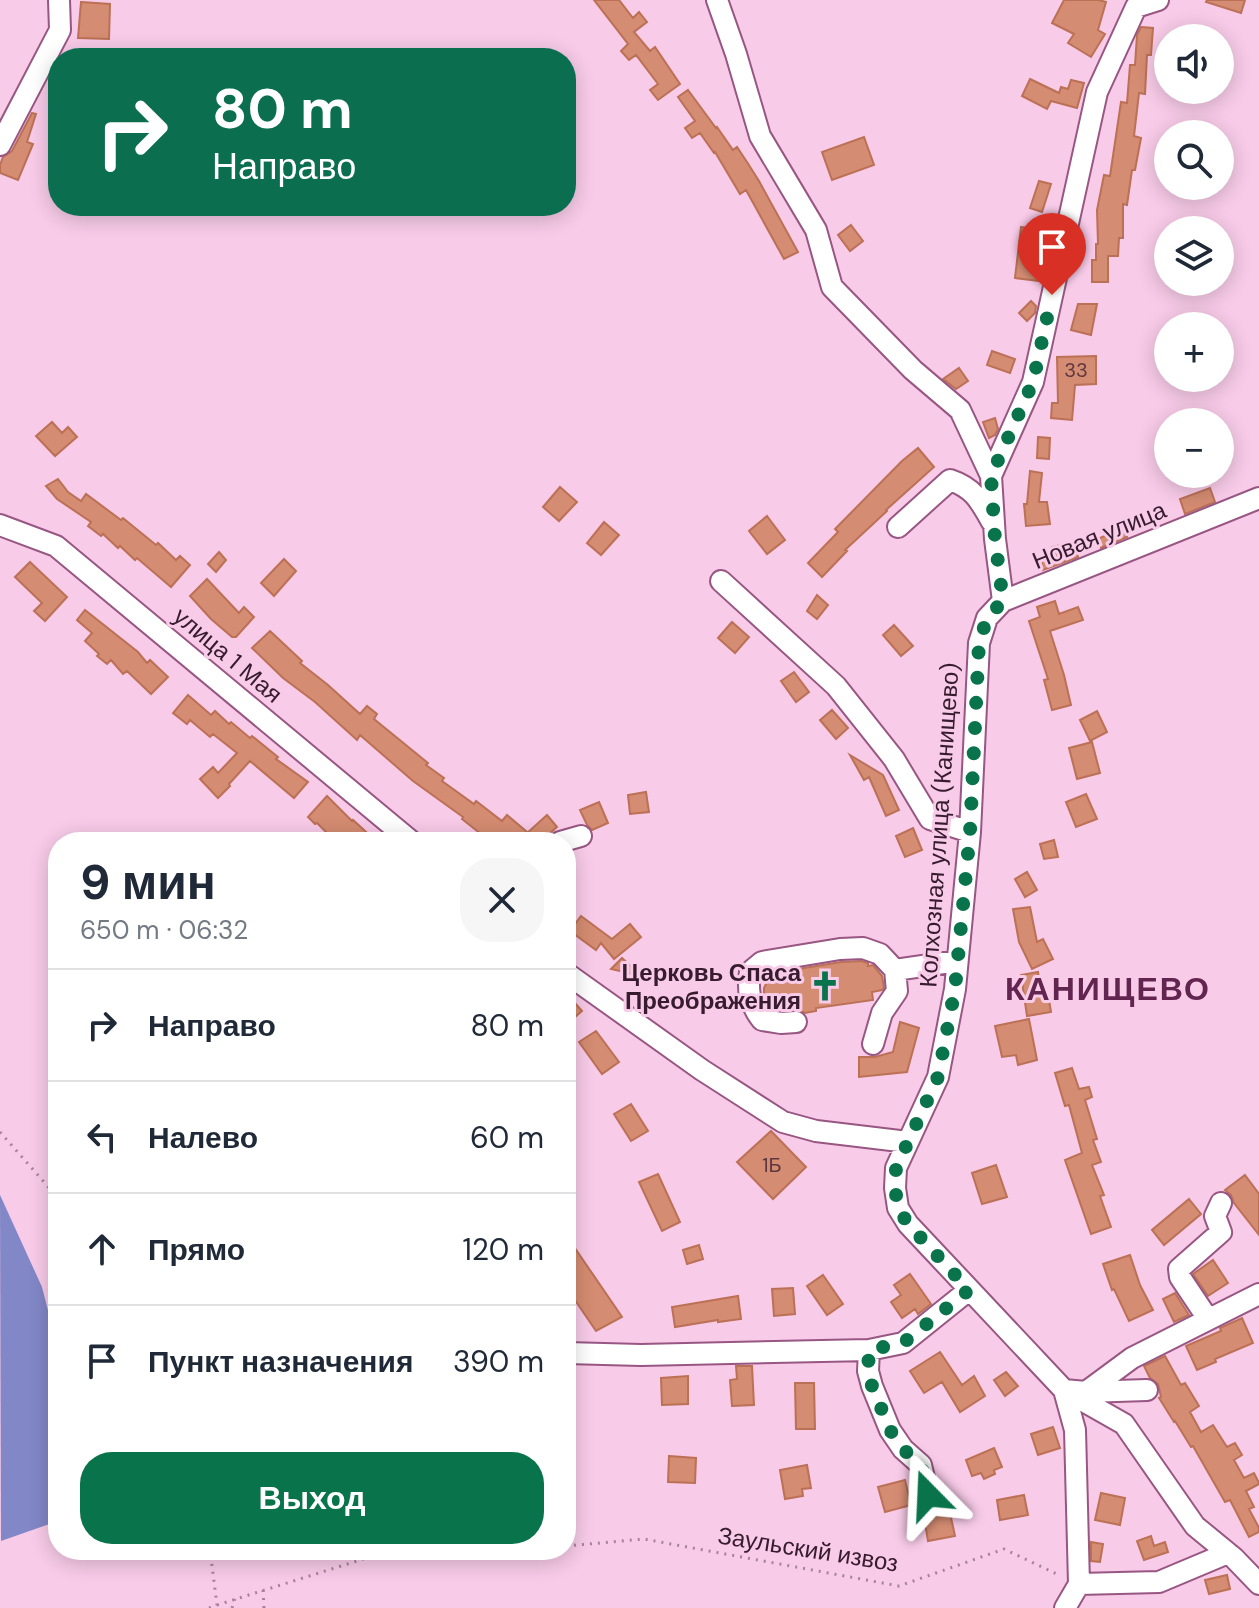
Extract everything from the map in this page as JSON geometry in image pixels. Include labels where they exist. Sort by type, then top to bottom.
[{"type":"street","points":[[51,48],[60,30],[59,0]]},
{"type":"street","points":[[717,0],[760,136],[816,230],[832,287],[913,370],[960,410],[991,476],[1003,601]]},
{"type":"street","points":[[991,476],[1033,382],[1097,92],[1136,7],[1158,0]]},
{"type":"street","points":[[0,145],[48,53]]},
{"type":"street","points":[[898,527],[950,480],[965,485],[980,500],[994,526]]},
{"type":"street","name":"Новая улица","points":[[1003,601],[1259,498]]},
{"type":"street","name":"улица 1 Мая","points":[[0,525],[56,546],[400,832]]},
{"type":"street","points":[[721,581],[836,686],[894,759],[930,819],[970,832]]},
{"type":"street","name":"Колхозная улица (Канищево)","points":[[1003,601],[987,618],[979,643],[970,832],[955,989],[938,1077],[896,1168],[895,1188],[898,1208],[908,1224],[1064,1390]]},
{"type":"street","points":[[576,837],[581,836]]},
{"type":"street","points":[[796,1022],[762,1020],[755,1011],[748,988],[750,972],[762,962],[863,948],[880,954],[895,970],[897,991],[882,1013],[873,1044]]},
{"type":"street","points":[[895,970],[957,961]]},
{"type":"street","points":[[576,980],[702,1070],[783,1122],[816,1131],[908,1142]]},
{"type":"street","points":[[1208,1319],[1180,1277],[1179,1269],[1221,1232],[1215,1216],[1221,1203]]},
{"type":"street","points":[[576,1353],[641,1355],[869,1350],[903,1343],[969,1290]]},
{"type":"street","points":[[1086,1392],[1132,1358],[1259,1294]]},
{"type":"street","points":[[869,1350],[868,1371],[872,1386],[890,1430],[903,1449],[921,1465],[928,1495]]},
{"type":"street","points":[[1064,1390],[1147,1390]]},
{"type":"street","points":[[1064,1390],[1124,1424],[1195,1526],[1259,1584]]},
{"type":"street","points":[[1064,1390],[1075,1430],[1079,1584],[1065,1608]]},
{"type":"street","points":[[1079,1584],[1159,1582],[1228,1553]]},
{"type":"path","points":[[0,1132],[48,1187]]},
{"type":"path","name":"Заульский извоз","points":[[576,1545],[644,1539],[899,1586],[1004,1549],[1079,1584]]},
{"type":"path","points":[[211,1560],[217,1605]]},
{"type":"path","points":[[209,1608],[360,1560]]},
{"type":"path","points":[[263,1590],[264,1608]]},
{"type":"path","points":[[232,1608],[235,1599]]},
{"type":"water","points":[[0,1195],[42,1287],[48,1310],[48,1525],[1,1541]]},
{"type":"building","points":[[594,0],[619,0],[633,18],[639,12],[647,22],[634,32],[650,51],[655,47],[680,84],[658,100],[650,90],[658,84],[636,55],[629,60],[621,51],[628,44]]},
{"type":"building","points":[[1064,0],[1106,2],[1098,30],[1105,34],[1091,57],[1068,43],[1074,34],[1052,23]]},
{"type":"building","points":[[1207,0],[1245,0],[1241,13]]},
{"type":"building","points":[[81,2],[110,4],[109,39],[78,38]]},
{"type":"building","points":[[1141,27],[1153,28],[1151,55],[1147,55],[1145,94],[1139,93],[1134,136],[1141,138],[1127,205],[1123,204],[1123,238],[1119,238],[1118,256],[1108,256],[1108,282],[1092,282],[1092,260],[1096,260],[1098,244],[1097,210],[1104,175],[1110,176],[1121,102],[1127,103],[1130,65],[1135,65],[1137,35]]},
{"type":"building","points":[[1030,79],[1059,93],[1061,87],[1068,89],[1071,80],[1084,83],[1077,108],[1051,101],[1047,109],[1022,96]]},
{"type":"building","points":[[688,90],[733,150],[737,147],[798,252],[784,259],[746,190],[740,194],[700,133],[692,138],[685,128],[695,121],[678,97]]},
{"type":"building","points":[[32,113],[36,114],[27,142],[33,144],[18,180],[0,173],[0,165],[3,157],[12,151]]},
{"type":"building","points":[[864,137],[874,165],[832,180],[822,152]]},
{"type":"building","points":[[1039,181],[1051,184],[1042,212],[1030,208]]},
{"type":"building","points":[[851,225],[863,241],[850,251],[838,235]]},
{"type":"building","points":[[1021,227],[1042,230],[1038,281],[1015,278]]},
{"type":"building","points":[[1031,301],[1036,306],[1035,313],[1027,321],[1019,313]]},
{"type":"building","points":[[1078,304],[1097,304],[1091,335],[1071,330]]},
{"type":"building","points":[[992,351],[1015,359],[1010,373],[987,365]]},
{"type":"building","points":[[1096,356],[1096,384],[1075,385],[1072,420],[1051,418],[1052,403],[1058,403],[1057,357]]},
{"type":"building","points":[[959,368],[968,381],[956,389],[943,379]]},
{"type":"building","points":[[995,418],[998,429],[989,438],[983,422]]},
{"type":"building","points":[[52,422],[62,433],[68,427],[77,437],[55,456],[36,436]]},
{"type":"building","points":[[1038,437],[1050,438],[1049,459],[1037,458]]},
{"type":"building","points":[[918,448],[934,467],[845,550],[822,577],[808,563],[838,532],[835,529]]},
{"type":"building","points":[[1030,471],[1042,473],[1039,502],[1047,502],[1050,524],[1026,526],[1024,504],[1027,504]]},
{"type":"building","points":[[58,479],[68,492],[81,501],[86,494],[156,545],[158,543],[176,560],[180,556],[190,565],[171,587],[137,558],[135,560],[120,546],[118,548],[103,534],[101,536],[88,526],[91,522],[57,499],[46,486]]},
{"type":"building","points":[[560,487],[577,502],[559,521],[543,507]]},
{"type":"building","points":[[1210,488],[1215,502],[1185,514],[1180,499]]},
{"type":"building","points":[[767,516],[785,540],[767,554],[749,531]]},
{"type":"building","points":[[604,522],[619,535],[601,555],[587,543]]},
{"type":"building","points":[[1123,529],[1127,537],[1101,548],[1097,539]]},
{"type":"building","points":[[1075,543],[1078,557],[1043,570],[1041,557],[1054,554],[1052,547]]},
{"type":"building","points":[[219,552],[226,560],[216,572],[208,564]]},
{"type":"building","points":[[284,559],[296,571],[274,596],[261,583]]},
{"type":"building","points":[[30,562],[67,597],[45,621],[34,611],[42,603],[15,577]]},
{"type":"building","points":[[207,579],[239,613],[244,607],[254,617],[236,637],[211,619],[190,596]]},
{"type":"building","points":[[817,595],[828,605],[817,619],[807,611]]},
{"type":"building","points":[[1055,601],[1059,614],[1078,607],[1083,620],[1050,631],[1071,705],[1052,710],[1044,680],[1048,679],[1029,621],[1040,617],[1037,607]]},
{"type":"building","points":[[85,610],[168,677],[151,694],[127,671],[123,674],[111,660],[107,664],[97,656],[99,654],[85,641],[92,633],[77,620]]},
{"type":"building","points":[[732,622],[749,637],[735,653],[718,638]]},
{"type":"building","points":[[894,625],[913,646],[901,656],[883,635]]},
{"type":"building","points":[[270,631],[302,661],[300,663],[360,714],[367,706],[377,714],[374,719],[428,763],[426,765],[444,778],[442,781],[502,821],[507,815],[527,832],[478,832],[360,735],[357,740],[252,648]]},
{"type":"building","points":[[794,672],[809,692],[796,702],[781,681]]},
{"type":"building","points":[[188,695],[211,715],[215,711],[229,724],[231,722],[250,738],[252,736],[278,757],[276,759],[308,782],[294,798],[250,761],[218,798],[200,779],[213,767],[218,773],[237,753],[213,734],[210,737],[190,720],[187,724],[173,713]]},
{"type":"building","points":[[832,710],[848,728],[836,739],[820,720]]},
{"type":"building","points":[[1097,711],[1107,732],[1090,741],[1080,720]]},
{"type":"building","points":[[1092,742],[1100,773],[1077,779],[1069,748]]},
{"type":"building","points":[[850,755],[883,775],[899,810],[886,816],[869,777],[864,780]]},
{"type":"building","points":[[646,792],[649,812],[630,814],[628,795]]},
{"type":"building","points":[[1086,794],[1097,819],[1076,827],[1066,802]]},
{"type":"building","points":[[327,796],[366,832],[326,832],[308,817]]},
{"type":"building","points":[[599,802],[608,823],[592,830],[580,810]]},
{"type":"building","points":[[547,815],[557,827],[551,832],[528,832]]},
{"type":"building","points":[[913,828],[922,850],[905,857],[896,836]]},
{"type":"building","points":[[1054,840],[1058,857],[1044,859],[1040,844]]},
{"type":"building","points":[[1027,872],[1037,890],[1025,897],[1015,879]]},
{"type":"building","points":[[1030,907],[1037,942],[1043,939],[1053,959],[1032,969],[1019,942],[1013,909]]},
{"type":"building","points":[[581,916],[612,939],[630,924],[641,937],[614,959],[601,943],[596,950],[576,935],[576,923]]},
{"type":"building","points":[[622,958],[641,976],[611,969]]},
{"type":"building","name":"Церковь Спаса Преображения","points":[[861,961],[868,963],[868,966],[873,965],[882,976],[884,988],[872,992],[873,1000],[816,1008],[816,1011],[805,1013],[796,1009],[773,1009],[764,999],[764,988],[774,978],[773,973]]},
{"type":"building","points":[[1038,972],[1043,1001],[1049,1000],[1051,1012],[1027,1016],[1021,975]]},
{"type":"building","points":[[1029,1019],[1037,1060],[1018,1065],[1016,1055],[1002,1057],[995,1026]]},
{"type":"building","points":[[900,1022],[919,1028],[907,1072],[859,1077],[859,1057],[893,1052]]},
{"type":"building","points":[[596,1031],[619,1062],[602,1074],[579,1042]]},
{"type":"building","points":[[1072,1068],[1079,1089],[1089,1087],[1092,1097],[1085,1100],[1101,1162],[1092,1165],[1104,1195],[1100,1196],[1111,1227],[1091,1234],[1065,1160],[1082,1153],[1069,1105],[1065,1106],[1055,1073]]},
{"type":"building","points":[[631,1104],[648,1131],[631,1141],[614,1114]]},
{"type":"building","points":[[771,1131],[806,1167],[773,1199],[737,1162]]},
{"type":"building","points":[[996,1165],[1007,1197],[982,1204],[972,1173]]},
{"type":"building","points":[[658,1174],[680,1222],[662,1231],[639,1182]]},
{"type":"building","points":[[1245,1175],[1259,1194],[1259,1235],[1225,1190]]},
{"type":"building","points":[[1189,1199],[1201,1214],[1164,1245],[1152,1230]]},
{"type":"building","points":[[699,1245],[703,1259],[687,1264],[683,1250]]},
{"type":"building","points":[[576,1250],[622,1317],[596,1331],[576,1302]]},
{"type":"building","points":[[1130,1255],[1153,1310],[1129,1321],[1112,1290],[1103,1264]]},
{"type":"building","points":[[1213,1260],[1228,1283],[1208,1296],[1193,1274]]},
{"type":"building","points":[[910,1274],[931,1304],[918,1314],[915,1309],[902,1318],[891,1302],[901,1295],[894,1285]]},
{"type":"building","points":[[823,1275],[843,1304],[827,1315],[807,1286]]},
{"type":"building","points":[[793,1288],[795,1314],[774,1316],[772,1289]]},
{"type":"building","points":[[1175,1293],[1189,1315],[1174,1322],[1163,1299]]},
{"type":"building","points":[[738,1296],[741,1319],[675,1327],[672,1307]]},
{"type":"building","points":[[1242,1318],[1253,1343],[1197,1370],[1186,1346]]},
{"type":"building","points":[[940,1352],[962,1385],[974,1376],[985,1396],[960,1412],[942,1382],[924,1393],[910,1371]]},
{"type":"building","points":[[1165,1356],[1181,1385],[1185,1383],[1199,1406],[1190,1412],[1201,1432],[1213,1425],[1227,1447],[1235,1443],[1242,1455],[1234,1460],[1244,1478],[1254,1473],[1259,1483],[1246,1491],[1254,1507],[1249,1509],[1259,1528],[1259,1532],[1249,1537],[1230,1500],[1225,1502],[1193,1446],[1159,1398],[1158,1384],[1150,1378],[1144,1366]]},
{"type":"building","points":[[736,1366],[752,1366],[754,1405],[732,1406],[730,1380],[737,1379]]},
{"type":"building","points":[[1006,1372],[1018,1386],[1005,1396],[994,1380]]},
{"type":"building","points":[[688,1376],[688,1404],[662,1405],[661,1378]]},
{"type":"building","points":[[795,1383],[814,1383],[815,1429],[796,1429]]},
{"type":"building","points":[[1053,1427],[1060,1448],[1038,1455],[1031,1434]]},
{"type":"building","points":[[994,1448],[1002,1467],[984,1479],[981,1473],[972,1476],[966,1460]]},
{"type":"building","points":[[669,1456],[696,1458],[695,1483],[668,1482]]},
{"type":"building","points":[[807,1465],[811,1488],[802,1489],[803,1496],[785,1499],[780,1470]]},
{"type":"building","points":[[905,1480],[911,1505],[885,1512],[878,1487]]},
{"type":"building","points":[[1101,1493],[1125,1498],[1120,1525],[1095,1520]]},
{"type":"building","points":[[1024,1495],[1028,1515],[1000,1520],[997,1500]]},
{"type":"building","points":[[950,1513],[955,1536],[928,1541],[924,1517]]},
{"type":"building","points":[[1151,1536],[1154,1546],[1165,1542],[1168,1552],[1144,1560],[1137,1541]]},
{"type":"building","points":[[1091,1542],[1103,1544],[1100,1562],[1091,1561]]},
{"type":"building","points":[[1227,1575],[1230,1589],[1209,1594],[1205,1580]]},
{"type":"place","name":"Церковь Спаса Преображения","points":[[825,986]]},
{"type":"district","name":"КАНИЩЕВО","points":[[1108,989]]},
{"type":"route","points":[[928,1495],[921,1465],[903,1449],[890,1430],[872,1386],[868,1371],[869,1350],[903,1343],[969,1290],[908,1224],[898,1208],[896,1168],[938,1077],[955,989],[970,832],[979,643],[987,618],[1003,601],[991,476],[1033,382],[1052,295]]}]
